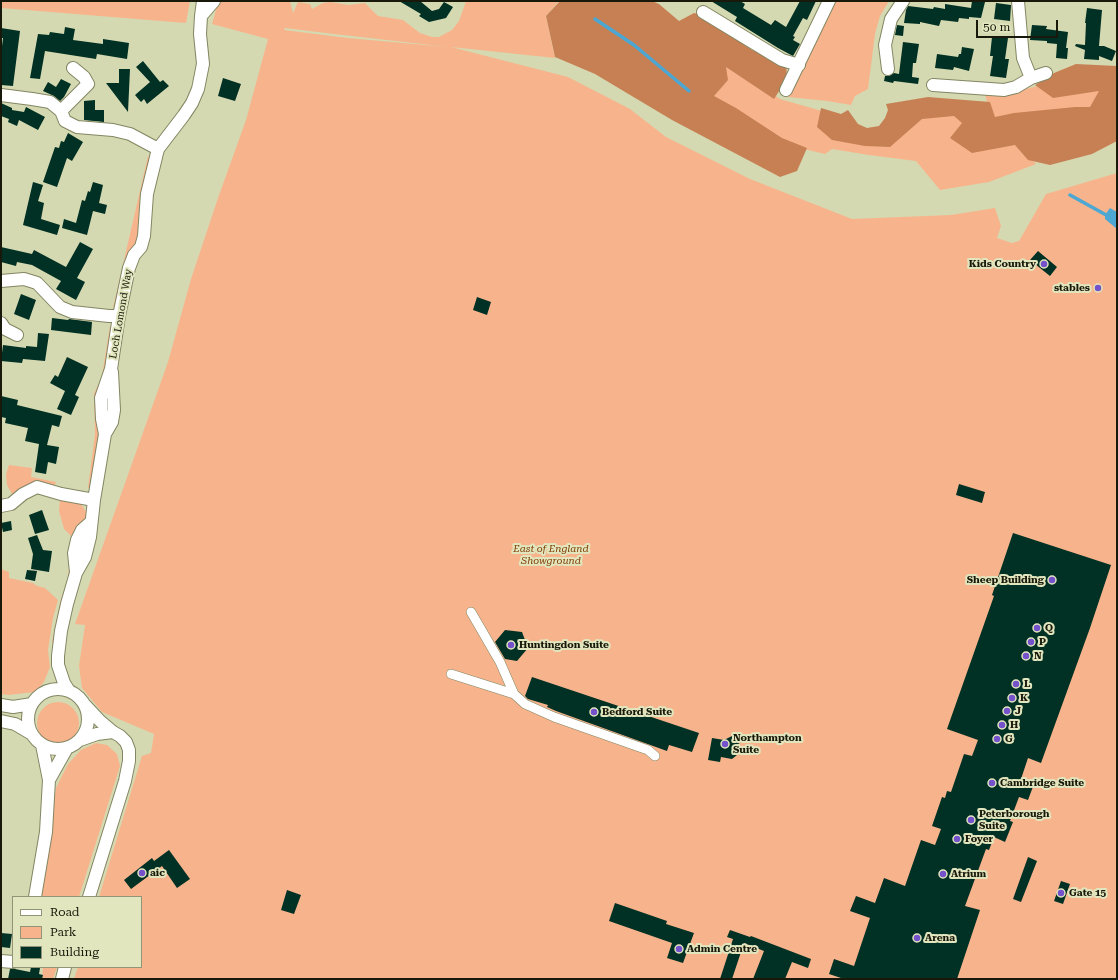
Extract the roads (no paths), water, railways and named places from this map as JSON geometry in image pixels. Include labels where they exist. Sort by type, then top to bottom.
[{"type":"street","name":"Loch Lomond Way","points":[[46,692],[58,665],[62,631],[76,573],[85,556],[90,537],[94,500],[105,434],[102,419],[101,398],[111,369],[119,316],[129,268],[134,255],[141,247],[144,236],[147,194],[158,149],[192,103],[198,89],[203,64],[200,34],[203,1]]},
{"type":"street","points":[[201,16],[214,1]]},
{"type":"street","points":[[786,90],[829,1]]},
{"type":"street","points":[[888,69],[885,45],[891,19],[903,1]]},
{"type":"street","points":[[1018,1],[1023,58],[1032,78]]},
{"type":"street","points":[[703,12],[782,60],[799,64]]},
{"type":"street","points":[[62,112],[88,84],[84,77],[73,68]]},
{"type":"street","points":[[933,85],[1004,90],[1016,87],[1032,78],[1046,73]]},
{"type":"street","points":[[1,95],[50,102],[62,112],[65,122],[77,128],[113,130],[130,134],[158,149]]},
{"type":"street","points":[[1,281],[24,279],[37,283],[60,307],[72,312],[119,316]]},
{"type":"street","points":[[1,323],[5,329],[17,335]]},
{"type":"street","points":[[1,506],[11,504],[23,494],[37,487],[61,494],[94,500]]},
{"type":"street","points":[[471,612],[500,662],[514,694],[525,704],[554,717],[648,750],[655,756]]},
{"type":"street","name":"Loch Lomond Way","points":[[58,665],[64,683],[69,691]]},
{"type":"street","points":[[451,674],[514,694]]},
{"type":"street","points":[[32,734],[29,724],[29,714],[32,704],[38,697],[46,692],[61,689],[76,695],[100,722],[126,742],[129,761],[125,781],[89,896]]},
{"type":"street","points":[[1,705],[13,707],[32,704]]},
{"type":"street","points":[[80,740],[88,723],[88,714],[85,705]]},
{"type":"street","points":[[1,721],[15,724],[32,734],[42,745],[55,749],[67,748],[80,740],[98,734],[113,732]]},
{"type":"street","points":[[35,896],[46,832],[49,780],[42,745]]},
{"type":"street","points":[[49,780],[67,748]]},
{"type":"street","points":[[1,961],[12,962]]},
{"type":"street","points":[[62,979],[65,968]]},
{"type":"water","points":[[1110,208],[1117,212],[1117,229],[1105,219],[1105,215]]},
{"type":"waterway","points":[[595,19],[634,45],[689,91]]},
{"type":"waterway","points":[[1070,195],[1117,221]]},
{"type":"place","name":"Kids Country","points":[[1044,264]]},
{"type":"place","name":"stables","points":[[1098,288]]},
{"type":"place","name":"Sheep Building","points":[[1052,580]]},
{"type":"place","name":"Q","points":[[1037,628]]},
{"type":"place","name":"P","points":[[1031,642]]},
{"type":"place","name":"Huntingdon Suite","points":[[511,645]]},
{"type":"place","name":"N","points":[[1026,656]]},
{"type":"place","name":"L","points":[[1016,684]]},
{"type":"place","name":"K","points":[[1012,698]]},
{"type":"place","name":"J","points":[[1007,711]]},
{"type":"place","name":"Bedford Suite","points":[[594,712]]},
{"type":"place","name":"H","points":[[1002,725]]},
{"type":"place","name":"G","points":[[997,739]]},
{"type":"place","name":"Northampton Suite","points":[[725,744]]},
{"type":"place","name":"Cambridge Suite","points":[[992,783]]},
{"type":"place","name":"Peterborough Suite","points":[[971,820]]},
{"type":"place","name":"Foyer","points":[[957,839]]},
{"type":"place","name":"aic","points":[[142,873]]},
{"type":"place","name":"Atrium","points":[[943,874]]},
{"type":"place","name":"Gate 15","points":[[1061,893]]},
{"type":"place","name":"Arena","points":[[917,938]]},
{"type":"place","name":"Admin Centre","points":[[679,949]]},
{"type":"park label","name":"East of England Showground","points":[[551,554]]}]
